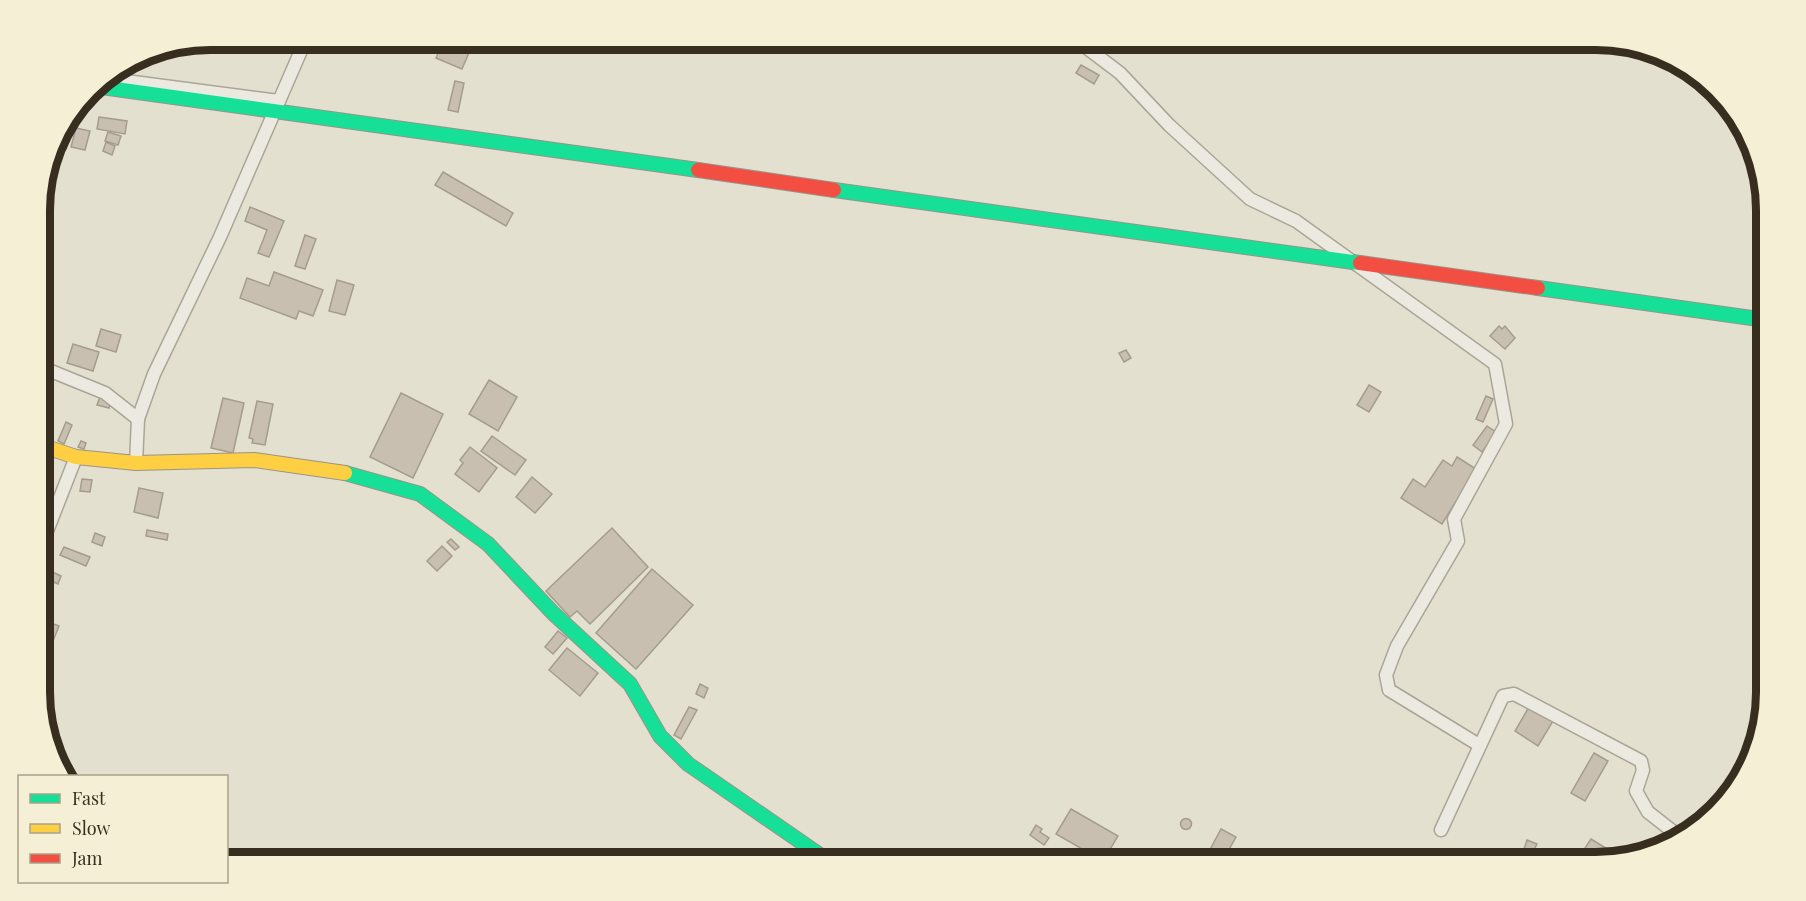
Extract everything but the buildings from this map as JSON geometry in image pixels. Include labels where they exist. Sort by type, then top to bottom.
[{"type":"street","points":[[136,463],[138,419],[154,374],[220,237],[301,50]]},
{"type":"street","points":[[1090,50],[1120,73],[1170,125],[1250,199],[1296,221],[1495,364],[1506,424],[1454,519],[1458,541],[1397,646],[1386,675],[1389,690],[1479,745]]},
{"type":"street","points":[[116,80],[277,106],[1756,319]]},
{"type":"street","points":[[106,87],[277,106]]},
{"type":"street","points":[[50,370],[105,393],[138,419]]},
{"type":"street","points":[[49,448],[76,457],[136,463],[254,460],[323,468],[395,485],[420,494],[488,544],[553,614],[630,684],[660,736],[688,764],[815,852]]},
{"type":"street","points":[[49,525],[76,457]]},
{"type":"street","points":[[1441,830],[1503,696],[1514,693],[1641,761],[1643,770],[1636,791],[1648,812],[1673,831]]},
{"type":"traffic: fast","points":[[106,88],[698,170]]},
{"type":"traffic: fast","points":[[834,190],[1360,263]]},
{"type":"traffic: fast","points":[[1538,288],[1756,319]]},
{"type":"traffic: fast","points":[[345,473],[420,494],[488,544],[553,613],[630,684],[660,736],[688,764],[815,852]]},
{"type":"traffic: slow","points":[[49,448],[76,457],[136,463],[254,460],[345,473]]},
{"type":"traffic: jam","points":[[698,170],[834,190]]},
{"type":"traffic: jam","points":[[1360,263],[1538,288]]}]
